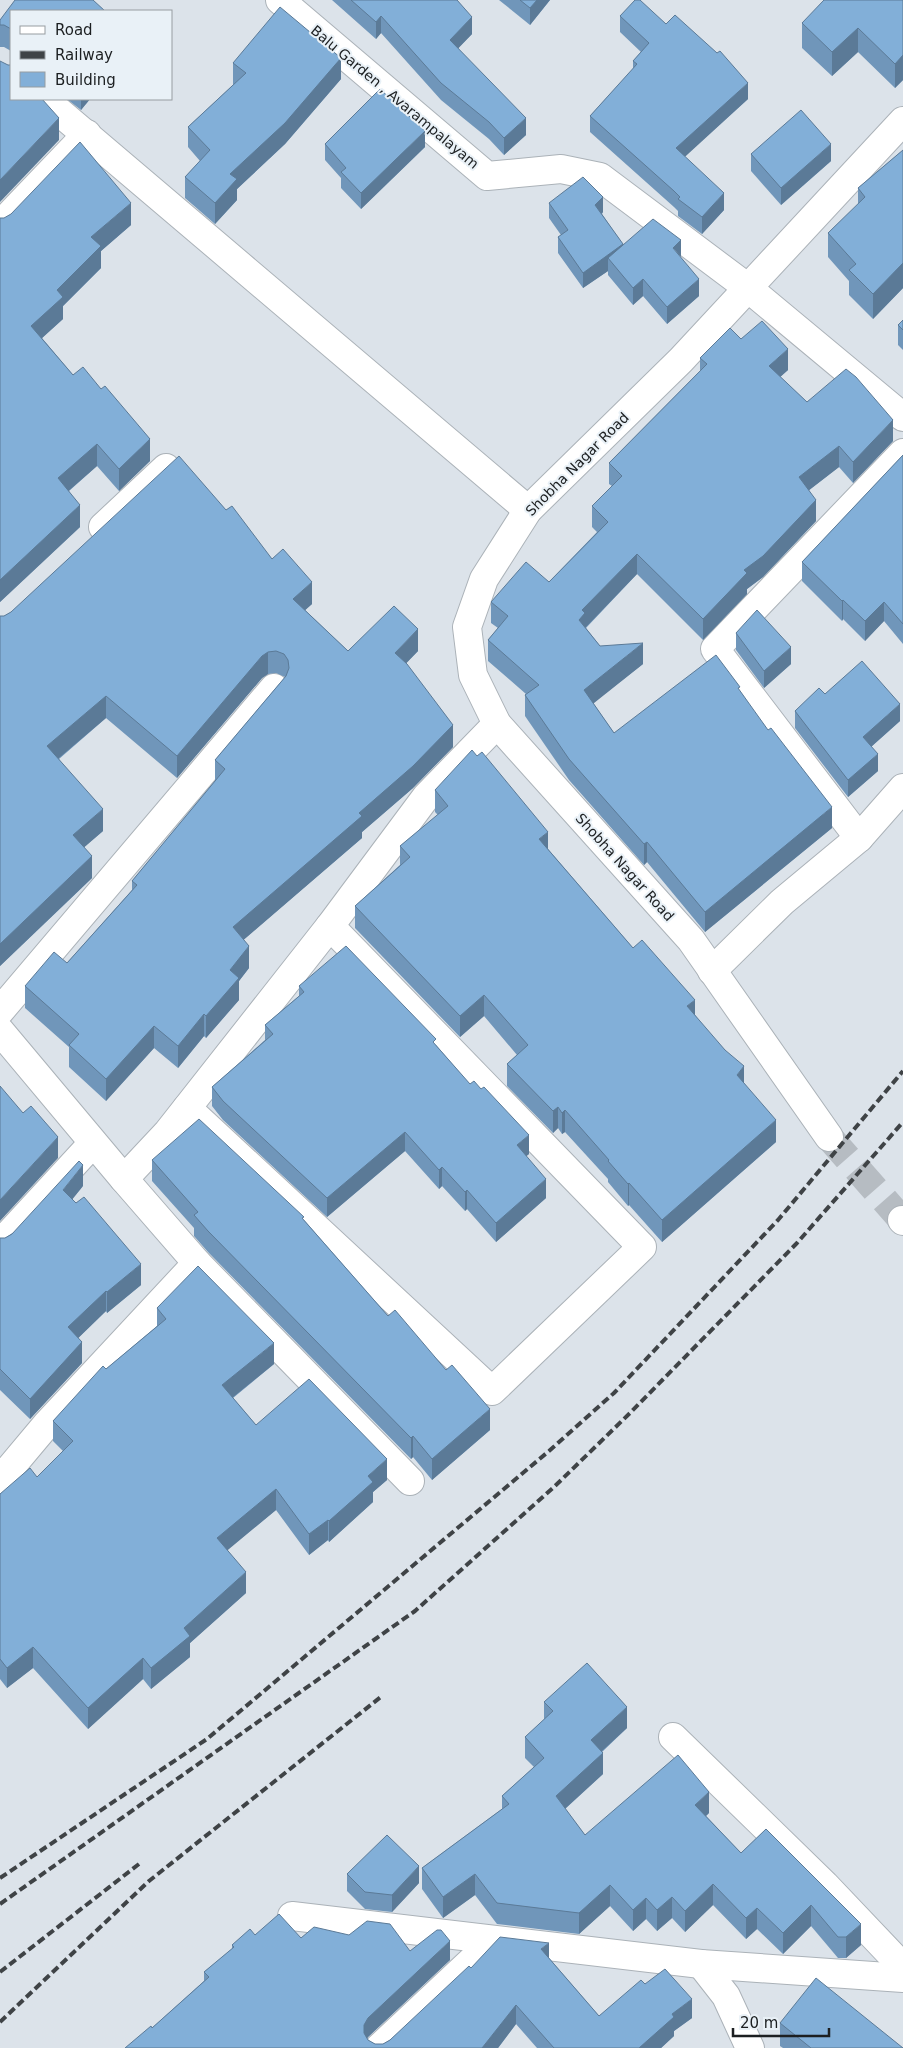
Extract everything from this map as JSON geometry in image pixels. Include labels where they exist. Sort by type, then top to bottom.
[{"type":"street","name":"Balu Garden , Avarampalayam","points":[[280,0],[487,176],[561,169],[600,178],[748,288],[903,418]]},
{"type":"street","points":[[45,100],[528,510]]},
{"type":"street","name":"Shobha Nagar Road","points":[[829,1136],[691,940],[497,724],[472,675],[467,627],[484,579],[528,510],[682,360],[903,121]]},
{"type":"street","points":[[0,225],[87,134]]},
{"type":"street","points":[[859,838],[714,649],[903,453]]},
{"type":"street","points":[[86,542],[166,468]]},
{"type":"street","points":[[0,1011],[274,688]]},
{"type":"street","points":[[124,1179],[168,1132],[187,1108],[330,926],[426,797],[497,724]]},
{"type":"street","points":[[712,971],[782,902],[859,838],[903,788]]},
{"type":"street","points":[[187,1108],[492,1391],[642,1248],[330,926]]},
{"type":"street","points":[[0,1031],[93,1143],[197,1263],[410,1481]]},
{"type":"street","points":[[0,1244],[93,1143]]},
{"type":"street","points":[[0,1480],[47,1424],[197,1263]]},
{"type":"street","points":[[673,1737],[825,1885],[903,1967]]},
{"type":"street","points":[[292,1916],[701,1964],[903,1978]]},
{"type":"street","points":[[379,2048],[493,1941]]},
{"type":"street","points":[[701,1964],[726,1996],[750,2048]]},
{"type":"building","points":[[15,0],[93,0],[104,10],[10,10],[10,28],[0,25],[0,20]]},
{"type":"building","points":[[351,0],[457,0],[472,17],[450,40],[526,118],[504,138],[489,122],[441,83],[381,16],[376,22]]},
{"type":"building","points":[[520,0],[537,0],[530,8]]},
{"type":"building","points":[[635,0],[640,0],[666,24],[675,15],[717,53],[720,51],[748,83],[676,148],[724,193],[702,217],[678,199],[680,197],[674,191],[590,116],[637,64],[633,61],[649,43],[620,16]]},
{"type":"building","points":[[824,0],[903,0],[903,55],[895,64],[858,28],[832,52],[802,23]]},
{"type":"building","points":[[280,7],[341,58],[285,123],[230,174],[237,179],[215,203],[185,177],[210,150],[188,127],[246,73],[233,63]]},
{"type":"building","points":[[0,61],[10,65],[10,100],[43,100],[59,118],[0,180]]},
{"type":"building","points":[[380,89],[425,131],[361,193],[341,172],[346,168],[325,144]]},
{"type":"building","points":[[801,110],[831,144],[781,188],[751,154]]},
{"type":"building","points":[[80,142],[131,203],[91,237],[101,246],[57,290],[63,297],[31,326],[73,375],[83,367],[101,389],[105,386],[150,439],[119,469],[97,444],[58,478],[80,505],[0,580],[0,218],[11,214]]},
{"type":"building","points":[[903,150],[903,263],[873,294],[849,270],[856,264],[828,233],[865,197],[858,188]]},
{"type":"building","points":[[583,177],[603,197],[595,205],[623,244],[583,273],[558,237],[568,230],[549,203]]},
{"type":"building","points":[[653,219],[681,240],[673,248],[699,279],[667,307],[643,279],[633,288],[608,258]]},
{"type":"building","points":[[903,320],[903,330],[898,325]]},
{"type":"building","points":[[762,321],[788,349],[769,366],[807,402],[846,369],[856,377],[893,420],[853,462],[839,446],[799,477],[816,500],[763,556],[744,570],[747,573],[703,619],[637,554],[582,610],[585,613],[579,620],[600,646],[643,643],[584,690],[614,733],[716,655],[768,730],[771,728],[832,807],[705,912],[647,842],[644,844],[569,759],[525,695],[539,685],[488,640],[508,616],[491,602],[526,562],[549,582],[608,522],[592,506],[622,476],[609,463],[707,364],[700,358],[730,328],[741,339]]},
{"type":"building","points":[[903,455],[903,624],[884,602],[865,621],[802,562]]},
{"type":"building","points":[[179,456],[226,510],[232,506],[272,559],[283,549],[312,582],[293,599],[348,651],[394,606],[418,629],[395,653],[407,664],[453,725],[413,766],[359,813],[362,816],[233,927],[249,946],[230,970],[239,978],[206,1016],[204,1014],[178,1046],[154,1026],[106,1079],[69,1045],[79,1034],[25,986],[54,952],[67,963],[137,885],[132,881],[225,769],[215,760],[286,676],[289,668],[288,660],[284,654],[276,651],[268,652],[262,656],[177,756],[106,696],[47,746],[103,809],[73,835],[92,856],[0,944],[0,616],[11,612]]},
{"type":"building","points":[[757,610],[791,647],[764,671],[736,633]]},
{"type":"building","points":[[862,661],[900,704],[863,737],[878,754],[848,780],[795,711],[819,688],[825,694]]},
{"type":"building","points":[[472,750],[477,756],[482,752],[548,832],[539,839],[633,948],[642,940],[695,1000],[687,1006],[725,1050],[744,1066],[737,1075],[776,1120],[662,1220],[628,1184],[565,1110],[562,1113],[558,1107],[553,1111],[507,1064],[528,1045],[484,995],[460,1016],[355,906],[410,857],[400,846],[448,806],[435,790]]},
{"type":"building","points":[[346,946],[436,1039],[433,1042],[470,1084],[474,1081],[481,1089],[484,1087],[529,1135],[517,1145],[546,1179],[496,1223],[467,1190],[465,1192],[442,1167],[439,1170],[405,1132],[327,1198],[223,1101],[212,1087],[273,1034],[265,1025],[304,992],[299,986]]},
{"type":"building","points":[[0,1086],[23,1113],[31,1106],[58,1137],[0,1200]]},
{"type":"building","points":[[199,1119],[304,1217],[302,1218],[388,1316],[395,1310],[446,1370],[452,1365],[490,1409],[432,1459],[413,1436],[411,1438],[208,1231],[194,1215],[198,1212],[152,1160]]},
{"type":"building","points":[[79,1161],[83,1165],[63,1190],[76,1203],[84,1197],[141,1264],[106,1291],[68,1327],[82,1342],[30,1399],[0,1369],[0,1238],[5,1238],[12,1234]]},
{"type":"building","points":[[198,1266],[274,1343],[222,1385],[256,1425],[309,1379],[387,1459],[368,1476],[373,1482],[329,1521],[309,1534],[276,1489],[217,1538],[246,1572],[184,1628],[190,1636],[151,1668],[143,1658],[88,1708],[33,1647],[7,1668],[0,1659],[0,1494],[30,1468],[37,1477],[73,1441],[53,1421],[103,1366],[106,1369],[166,1319],[157,1308]]},
{"type":"building","points":[[587,1663],[627,1707],[591,1740],[603,1753],[556,1796],[585,1835],[678,1755],[709,1792],[695,1805],[741,1853],[766,1829],[861,1924],[846,1937],[838,1937],[811,1905],[783,1933],[757,1908],[746,1918],[713,1884],[685,1911],[672,1897],[657,1910],[646,1898],[633,1910],[610,1885],[579,1913],[497,1903],[475,1874],[443,1897],[422,1868],[509,1804],[502,1796],[544,1758],[525,1737],[553,1711],[544,1702]]},
{"type":"building","points":[[387,1835],[419,1866],[392,1895],[365,1892],[347,1874]]},
{"type":"building","points":[[279,1914],[301,1938],[314,1927],[349,1935],[367,1921],[390,1924],[410,1951],[437,1930],[441,1930],[450,1941],[368,2018],[364,2025],[364,2033],[368,2040],[375,2044],[383,2044],[390,2040],[469,1966],[471,1968],[500,1937],[549,1943],[541,1949],[599,2016],[641,1980],[645,1984],[665,1969],[692,1999],[672,2014],[674,2017],[639,2048],[554,2048],[516,2005],[482,2048],[125,2048],[151,2026],[152,2028],[209,1977],[204,1972],[234,1947],[232,1945],[250,1929],[255,1935]]},
{"type":"building","points":[[816,1978],[903,2048],[811,2048],[780,2023]]},
{"type":"tunnel","points":[[829,1137],[902,1220]]},
{"type":"railway","points":[[0,1878],[207,1739],[549,1451],[614,1393],[778,1220],[903,1071]]},
{"type":"railway","points":[[0,1904],[415,1611],[554,1487],[630,1413],[797,1243],[903,1122]]},
{"type":"railway","points":[[0,2022],[149,1881],[382,1696]]},
{"type":"railway","points":[[0,1972],[139,1864]]}]
